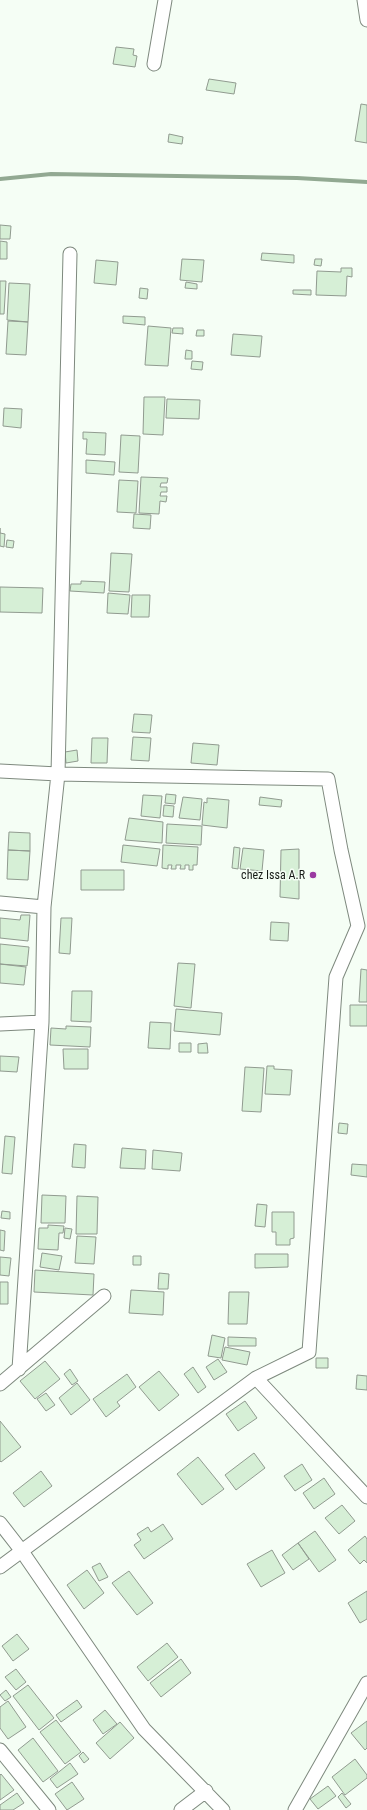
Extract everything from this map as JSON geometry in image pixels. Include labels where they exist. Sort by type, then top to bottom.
[{"type":"street","points":[[154,64],[165,0]]},
{"type":"street","points":[[364,0],[367,20]]},
{"type":"street","points":[[19,1369],[42,1022],[44,907],[58,774],[70,254]]},
{"type":"street","points":[[0,771],[58,774],[328,779],[341,850],[363,927],[336,977],[309,1352],[256,1378],[21,1550],[0,1567]]},
{"type":"street","points":[[0,903],[44,907]]},
{"type":"street","points":[[0,1024],[42,1022]]},
{"type":"street","points":[[0,1384],[104,1296]]},
{"type":"street","points":[[256,1378],[367,1497]]},
{"type":"street","points":[[0,1523],[21,1550],[144,1728],[223,1810]]},
{"type":"street","points":[[295,1810],[367,1683]]},
{"type":"street","points":[[0,1750],[49,1810]]},
{"type":"street","points":[[181,1810],[206,1791]]},
{"type":"building","points":[[116,47],[134,49],[133,55],[137,56],[135,67],[113,64]]},
{"type":"building","points":[[209,79],[236,83],[234,94],[206,90]]},
{"type":"building","points":[[361,104],[367,105],[367,143],[355,141]]},
{"type":"building","points":[[169,134],[183,137],[182,144],[168,142]]},
{"type":"building","points":[[0,225],[11,226],[10,239],[0,239]]},
{"type":"building","points":[[0,241],[7,242],[7,259],[0,259]]},
{"type":"building","points":[[262,253],[294,255],[294,263],[261,260]]},
{"type":"building","points":[[182,259],[204,260],[202,282],[180,280]]},
{"type":"building","points":[[315,259],[322,259],[321,266],[314,265]]},
{"type":"building","points":[[96,260],[118,262],[116,285],[94,283]]},
{"type":"building","points":[[341,268],[352,268],[352,277],[347,276],[346,296],[316,295],[317,271],[341,272]]},
{"type":"building","points":[[0,281],[6,281],[4,314],[0,314]]},
{"type":"building","points":[[186,282],[197,284],[197,289],[185,288]]},
{"type":"building","points":[[9,283],[30,284],[28,322],[7,320]]},
{"type":"building","points":[[140,288],[148,289],[147,299],[139,298]]},
{"type":"building","points":[[293,290],[311,290],[311,295],[293,294]]},
{"type":"building","points":[[123,316],[145,317],[145,325],[123,323]]},
{"type":"building","points":[[8,321],[28,322],[26,355],[6,354]]},
{"type":"building","points":[[148,326],[171,328],[168,366],[145,365]]},
{"type":"building","points":[[173,328],[183,328],[183,334],[172,333]]},
{"type":"building","points":[[197,330],[204,330],[204,336],[196,336]]},
{"type":"building","points":[[233,334],[262,336],[260,357],[231,355]]},
{"type":"building","points":[[186,350],[192,351],[192,359],[185,359]]},
{"type":"building","points":[[192,361],[203,362],[202,370],[191,369]]},
{"type":"building","points":[[144,397],[165,397],[163,435],[143,434]]},
{"type":"building","points":[[167,399],[200,400],[199,419],[166,418]]},
{"type":"building","points":[[4,408],[22,409],[21,428],[3,426]]},
{"type":"building","points":[[83,432],[106,433],[105,455],[86,454],[87,439],[83,439]]},
{"type":"building","points":[[121,435],[140,436],[138,473],[119,472]]},
{"type":"building","points":[[86,460],[115,462],[114,475],[86,473]]},
{"type":"building","points":[[141,477],[168,478],[167,483],[161,483],[160,487],[167,487],[167,492],[161,492],[160,496],[167,496],[166,502],[160,501],[159,514],[139,513]]},
{"type":"building","points":[[119,480],[138,481],[136,513],[117,512]]},
{"type":"building","points":[[134,514],[151,515],[150,529],[133,528]]},
{"type":"building","points":[[0,533],[5,534],[4,547],[0,546]]},
{"type":"building","points":[[7,540],[14,541],[13,548],[6,547]]},
{"type":"building","points":[[111,553],[132,554],[129,592],[109,591]]},
{"type":"building","points":[[81,581],[105,582],[104,593],[70,591],[71,584],[81,584]]},
{"type":"building","points":[[0,587],[43,588],[42,613],[0,612]]},
{"type":"building","points":[[108,593],[130,595],[128,614],[107,613]]},
{"type":"building","points":[[132,595],[150,595],[149,617],[131,617]]},
{"type":"building","points":[[134,714],[152,715],[150,733],[132,732]]},
{"type":"building","points":[[133,737],[151,738],[149,761],[131,760]]},
{"type":"building","points":[[92,738],[108,738],[107,763],[91,763]]},
{"type":"building","points":[[193,743],[219,745],[217,765],[191,763]]},
{"type":"building","points":[[77,750],[78,761],[66,763],[65,752]]},
{"type":"building","points":[[166,794],[176,795],[175,804],[165,803]]},
{"type":"building","points":[[143,795],[162,796],[160,818],[141,816]]},
{"type":"building","points":[[183,797],[202,799],[200,820],[179,818]]},
{"type":"building","points":[[260,797],[282,800],[281,807],[259,805]]},
{"type":"building","points":[[207,798],[229,800],[227,828],[202,825],[204,802],[207,803]]},
{"type":"building","points":[[164,805],[174,806],[173,817],[163,816]]},
{"type":"building","points":[[129,818],[163,822],[162,843],[125,840]]},
{"type":"building","points":[[167,824],[202,826],[201,845],[166,843]]},
{"type":"building","points":[[9,832],[30,833],[30,851],[8,850]]},
{"type":"building","points":[[123,845],[160,849],[157,866],[121,862]]},
{"type":"building","points":[[163,845],[198,847],[197,865],[193,865],[193,870],[189,870],[189,865],[185,865],[185,869],[180,869],[181,865],[176,865],[176,869],[171,869],[172,865],[168,865],[168,869],[162,868]]},
{"type":"building","points":[[234,847],[240,848],[238,869],[232,868]]},
{"type":"building","points":[[243,848],[264,850],[262,871],[240,869]]},
{"type":"building","points":[[299,849],[299,899],[280,897],[281,850]]},
{"type":"building","points":[[8,850],[30,851],[28,880],[7,879]]},
{"type":"building","points":[[81,870],[124,870],[124,890],[81,890]]},
{"type":"building","points":[[21,915],[30,915],[28,941],[0,938],[0,918],[20,920]]},
{"type":"building","points":[[61,918],[72,918],[70,954],[59,953]]},
{"type":"building","points":[[271,922],[289,923],[288,941],[270,940]]},
{"type":"building","points":[[0,944],[29,947],[27,966],[0,964]]},
{"type":"building","points":[[178,963],[195,964],[191,1008],[174,1006]]},
{"type":"building","points":[[0,964],[26,967],[24,985],[0,983]]},
{"type":"building","points":[[361,969],[367,970],[367,1002],[359,1002]]},
{"type":"building","points":[[72,991],[92,991],[91,1022],[71,1021]]},
{"type":"building","points":[[350,1005],[367,1005],[367,1026],[350,1026]]},
{"type":"building","points":[[176,1009],[222,1013],[220,1035],[174,1031]]},
{"type":"building","points":[[150,1022],[171,1023],[170,1049],[148,1048]]},
{"type":"building","points":[[66,1026],[91,1027],[90,1047],[50,1045],[51,1028],[66,1029]]},
{"type":"building","points":[[179,1043],[191,1043],[191,1052],[179,1052]]},
{"type":"building","points":[[207,1043],[208,1053],[198,1053],[198,1044]]},
{"type":"building","points":[[63,1049],[88,1049],[88,1069],[64,1069]]},
{"type":"building","points":[[0,1056],[19,1057],[17,1072],[0,1071]]},
{"type":"building","points":[[267,1066],[274,1066],[274,1069],[292,1070],[290,1095],[265,1094]]},
{"type":"building","points":[[245,1067],[264,1068],[261,1112],[242,1111]]},
{"type":"building","points":[[339,1123],[348,1124],[347,1134],[338,1133]]},
{"type":"building","points":[[5,1136],[15,1137],[12,1174],[2,1173]]},
{"type":"building","points":[[74,1144],[86,1145],[85,1168],[72,1167]]},
{"type":"building","points":[[122,1148],[146,1150],[145,1169],[120,1168]]},
{"type":"building","points":[[153,1150],[182,1153],[180,1171],[152,1169]]},
{"type":"building","points":[[352,1164],[367,1165],[367,1177],[351,1175]]},
{"type":"building","points":[[42,1195],[66,1196],[65,1223],[41,1223]]},
{"type":"building","points":[[77,1196],[98,1197],[97,1234],[76,1234]]},
{"type":"building","points":[[257,1204],[267,1205],[265,1227],[255,1226]]},
{"type":"building","points":[[2,1211],[10,1212],[10,1219],[1,1218]]},
{"type":"building","points":[[272,1212],[294,1212],[294,1238],[290,1239],[290,1245],[276,1245],[276,1232],[272,1232]]},
{"type":"building","points":[[48,1225],[64,1226],[63,1233],[59,1233],[58,1250],[38,1249],[39,1228],[48,1228]]},
{"type":"building","points":[[65,1228],[72,1229],[70,1239],[64,1238]]},
{"type":"building","points":[[0,1230],[5,1231],[4,1251],[0,1250]]},
{"type":"building","points":[[77,1236],[96,1237],[94,1264],[75,1263]]},
{"type":"building","points":[[42,1253],[62,1256],[59,1270],[40,1267]]},
{"type":"building","points":[[255,1254],[288,1254],[288,1267],[255,1268]]},
{"type":"building","points":[[133,1256],[141,1256],[141,1265],[133,1265]]},
{"type":"building","points":[[0,1257],[11,1258],[9,1276],[0,1275]]},
{"type":"building","points":[[35,1270],[94,1274],[93,1295],[34,1292]]},
{"type":"building","points":[[159,1273],[169,1274],[168,1289],[158,1289]]},
{"type":"building","points":[[0,1282],[8,1282],[8,1304],[0,1304]]},
{"type":"building","points":[[131,1290],[164,1292],[163,1315],[129,1313]]},
{"type":"building","points":[[229,1292],[249,1292],[247,1324],[228,1324]]},
{"type":"building","points":[[212,1335],[225,1338],[221,1358],[208,1356]]},
{"type":"building","points":[[228,1337],[256,1338],[256,1346],[228,1346]]},
{"type":"building","points":[[225,1347],[250,1352],[247,1365],[222,1360]]},
{"type":"building","points":[[316,1358],[328,1358],[328,1368],[316,1368]]},
{"type":"building","points":[[218,1359],[227,1372],[214,1380],[206,1367]]},
{"type":"building","points":[[45,1361],[60,1379],[35,1399],[20,1381]]},
{"type":"building","points":[[193,1367],[206,1387],[198,1393],[184,1374]]},
{"type":"building","points":[[70,1369],[78,1381],[72,1385],[64,1374]]},
{"type":"building","points":[[159,1371],[179,1395],[159,1411],[139,1387]]},
{"type":"building","points":[[127,1374],[136,1387],[117,1402],[120,1406],[106,1417],[93,1399]]},
{"type":"building","points":[[357,1375],[367,1376],[367,1390],[356,1389]]},
{"type":"building","points":[[77,1383],[90,1400],[71,1415],[59,1398]]},
{"type":"building","points":[[46,1393],[55,1405],[46,1411],[37,1399]]},
{"type":"building","points":[[245,1401],[257,1418],[238,1431],[226,1414]]},
{"type":"building","points":[[0,1421],[21,1447],[1,1462],[0,1461]]},
{"type":"building","points":[[254,1453],[265,1468],[236,1490],[225,1475]]},
{"type":"building","points":[[198,1457],[224,1489],[202,1505],[177,1474]]},
{"type":"building","points":[[302,1464],[312,1480],[295,1491],[284,1476]]},
{"type":"building","points":[[41,1471],[52,1486],[24,1507],[13,1493]]},
{"type":"building","points":[[324,1478],[335,1494],[314,1509],[303,1493]]},
{"type":"building","points":[[342,1505],[355,1521],[339,1534],[325,1518]]},
{"type":"building","points":[[163,1524],[173,1539],[144,1559],[134,1545],[141,1540],[137,1534],[148,1527],[151,1532]]},
{"type":"building","points":[[315,1531],[336,1560],[319,1572],[298,1543]]},
{"type":"building","points":[[365,1536],[367,1539],[367,1563],[364,1560],[360,1564],[348,1550]]},
{"type":"building","points":[[298,1543],[309,1559],[293,1570],[282,1555]]},
{"type":"building","points":[[272,1550],[285,1573],[261,1587],[247,1564]]},
{"type":"building","points":[[100,1563],[108,1577],[99,1581],[92,1567]]},
{"type":"building","points":[[87,1570],[104,1593],[84,1609],[67,1585]]},
{"type":"building","points":[[129,1571],[153,1603],[137,1615],[112,1583]]},
{"type":"building","points":[[367,1591],[367,1619],[360,1623],[348,1603]]},
{"type":"building","points":[[17,1634],[29,1649],[13,1661],[2,1646]]},
{"type":"building","points":[[167,1643],[178,1657],[148,1681],[137,1667]]},
{"type":"building","points":[[181,1659],[191,1673],[161,1697],[150,1683]]},
{"type":"building","points":[[16,1669],[26,1682],[16,1690],[5,1677]]},
{"type":"building","points":[[28,1685],[54,1718],[39,1730],[13,1696]]},
{"type":"building","points":[[6,1690],[11,1697],[5,1701],[0,1695]]},
{"type":"building","points":[[77,1700],[82,1707],[61,1722],[56,1715]]},
{"type":"building","points":[[8,1701],[26,1727],[8,1739],[0,1728],[0,1707]]},
{"type":"building","points":[[105,1710],[117,1724],[103,1734],[93,1720]]},
{"type":"building","points":[[56,1720],[81,1752],[65,1764],[40,1732]]},
{"type":"building","points":[[367,1721],[367,1748],[365,1750],[351,1733]]},
{"type":"building","points":[[120,1722],[134,1738],[110,1759],[96,1743]]},
{"type":"building","points":[[33,1738],[58,1771],[43,1782],[18,1750]]},
{"type":"building","points":[[83,1752],[89,1759],[84,1763],[79,1756]]},
{"type":"building","points":[[355,1759],[367,1775],[367,1778],[345,1795],[332,1777]]},
{"type":"building","points":[[70,1763],[78,1774],[57,1788],[50,1779]]},
{"type":"building","points":[[1,1774],[14,1790],[0,1800],[0,1775]]},
{"type":"building","points":[[72,1782],[84,1799],[67,1810],[55,1794]]},
{"type":"building","points":[[328,1786],[336,1796],[318,1809],[310,1799]]},
{"type":"building","points":[[17,1793],[24,1803],[13,1810],[0,1810],[0,1805]]},
{"type":"building","points":[[342,1793],[351,1804],[346,1808],[338,1797]]},
{"type":"waterway","points":[[0,179],[51,174],[297,178],[367,182]]},
{"type":"place","name":"chez Issa A.R","points":[[313,875]]}]
